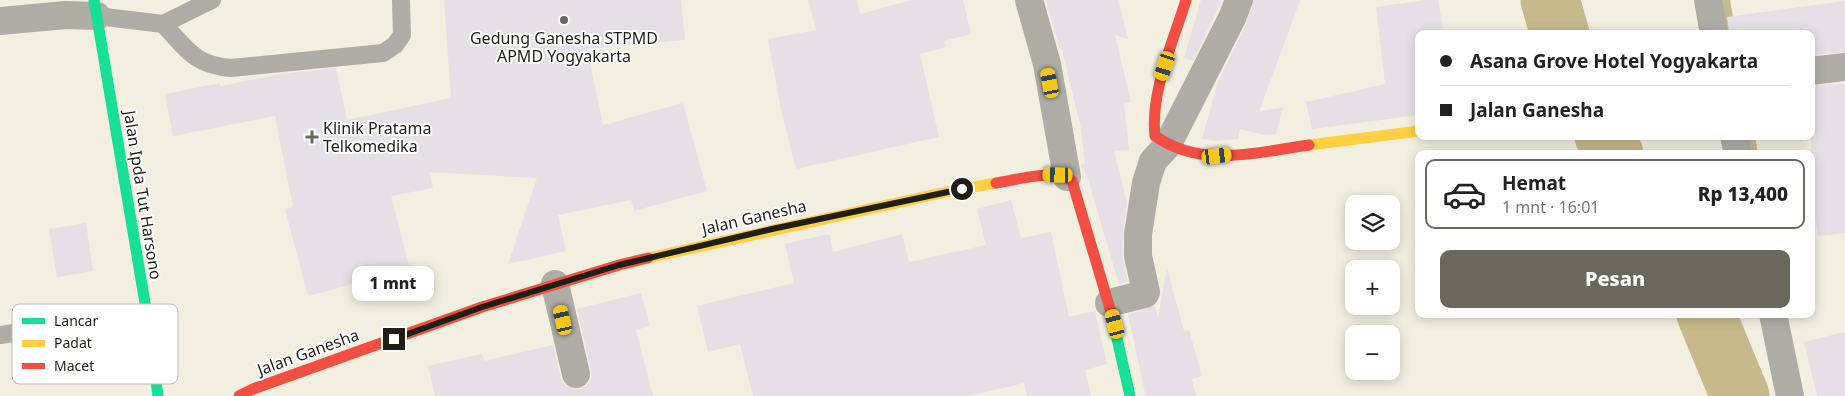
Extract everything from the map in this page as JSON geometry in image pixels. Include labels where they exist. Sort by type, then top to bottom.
[{"type":"street","points":[[1029,0],[1046,64],[1067,177],[1072,181],[1109,303],[1130,396]]},
{"type":"street","points":[[1186,0],[1155,98],[1153,120],[1155,136],[1168,146],[1197,156],[1217,156],[1415,131]]},
{"type":"street","points":[[1109,303],[1145,294],[1146,292],[1138,256],[1138,234],[1146,184],[1151,168],[1154,161],[1168,146],[1232,18],[1239,0]]},
{"type":"street","points":[[1708,0],[1713,30]]},
{"type":"street","points":[[0,21],[66,14],[95,8]]},
{"type":"street","name":"Jalan Ipda Tut Harsono","points":[[95,8],[145,304]]},
{"type":"street","points":[[1815,71],[1845,67]]},
{"type":"street","name":"Jalan Ganesha","points":[[239,396],[482,307],[619,265],[936,194],[1046,175],[1067,177]]},
{"type":"street","points":[[555,284],[576,374]]},
{"type":"street","points":[[1773,318],[1790,396]]},
{"type":"lane","points":[[163,24],[212,0]]},
{"type":"lane","points":[[95,8],[163,24],[200,61],[214,66],[231,68],[383,53],[395,45],[402,35],[401,0]]},
{"type":"building","points":[[444,0],[681,0],[685,40],[587,49],[603,125],[683,103],[707,191],[634,211],[631,200],[558,215],[566,251],[508,264],[537,178],[429,172],[433,188],[391,196],[410,269],[308,296],[285,209],[293,207],[275,116],[173,136],[165,94],[220,83],[220,86],[281,74],[336,68],[347,120],[451,98]]},
{"type":"building","points":[[808,0],[857,0],[860,14],[912,0],[963,0],[971,34],[944,41],[946,47],[920,54],[939,137],[796,169],[780,105],[768,39],[816,30]]},
{"type":"building","points":[[1046,0],[1118,0],[1128,39],[1115,35],[1131,102],[1124,104],[1129,150],[1114,151],[1127,202],[1122,256],[1128,282],[1119,284],[1087,176],[1081,165],[1085,164],[1081,128],[1062,50],[1060,50]]},
{"type":"building","points":[[1201,0],[1222,0],[1193,61],[1184,58]]},
{"type":"building","points":[[1254,0],[1300,0],[1259,112],[1283,107],[1276,134],[1263,135],[1240,129],[1238,139],[1217,141],[1202,139],[1218,81],[1246,25]]},
{"type":"building","points":[[1438,0],[1443,30],[1415,30],[1415,116],[1312,129],[1306,102],[1385,84],[1376,7]]},
{"type":"building","points":[[1845,1],[1845,52],[1815,55],[1815,30],[1729,30],[1727,17]]},
{"type":"building","points":[[1845,83],[1845,233],[1818,236],[1815,214],[1815,150],[1811,150],[1811,140],[1815,140],[1815,86]]},
{"type":"building","points":[[1011,200],[1021,238],[1051,232],[1069,317],[1095,311],[1107,364],[1085,370],[1091,396],[1027,396],[1024,383],[968,396],[753,396],[740,344],[708,352],[697,306],[794,283],[785,244],[829,234],[833,252],[902,234],[909,262],[986,245],[977,209]]},
{"type":"building","points":[[86,223],[93,271],[57,277],[49,229]]},
{"type":"building","points":[[1167,268],[1184,331],[1189,330],[1202,376],[1192,379],[1196,396],[1146,396],[1145,393],[1128,314],[1155,306],[1158,317]]},
{"type":"building","points":[[641,293],[650,326],[636,330],[653,396],[435,396],[428,366],[482,354],[484,361],[553,345],[564,384],[572,389],[580,389],[586,386],[591,379],[591,371],[577,309]]},
{"type":"building","points":[[1845,332],[1845,396],[1817,396],[1804,342]]},
{"type":"waterway","points":[[1550,0],[1559,30]]},
{"type":"waterway","points":[[1725,0],[1730,29]]},
{"type":"waterway","points":[[1606,140],[1612,150]]},
{"type":"waterway","points":[[1751,140],[1752,150]]},
{"type":"waterway","points":[[1708,318],[1740,396]]},
{"type":"traffic: fast","points":[[94,0],[145,304]]},
{"type":"traffic: fast","points":[[1111,312],[1130,396]]},
{"type":"traffic: fast","points":[[156,384],[158,396]]},
{"type":"traffic: slow","points":[[1309,145],[1415,132]]},
{"type":"traffic: slow","points":[[648,258],[946,192],[996,183]]},
{"type":"traffic: jam","points":[[1186,0],[1159,85],[1154,120],[1155,136],[1173,146],[1211,155],[1250,154],[1309,145]]},
{"type":"traffic: jam","points":[[996,183],[1046,175],[1065,177],[1072,181],[1111,312]]},
{"type":"traffic: jam","points":[[239,396],[253,389],[482,307],[648,258]]},
{"type":"place","name":"Gedung Ganesha STPMD APMD Yogyakarta","points":[[564,20]]},
{"type":"place","name":"Klinik Pratama Telkomedika","points":[[312,137]]},
{"type":"route","points":[[394,339],[482,307],[619,265],[772,229],[962,189]]}]
